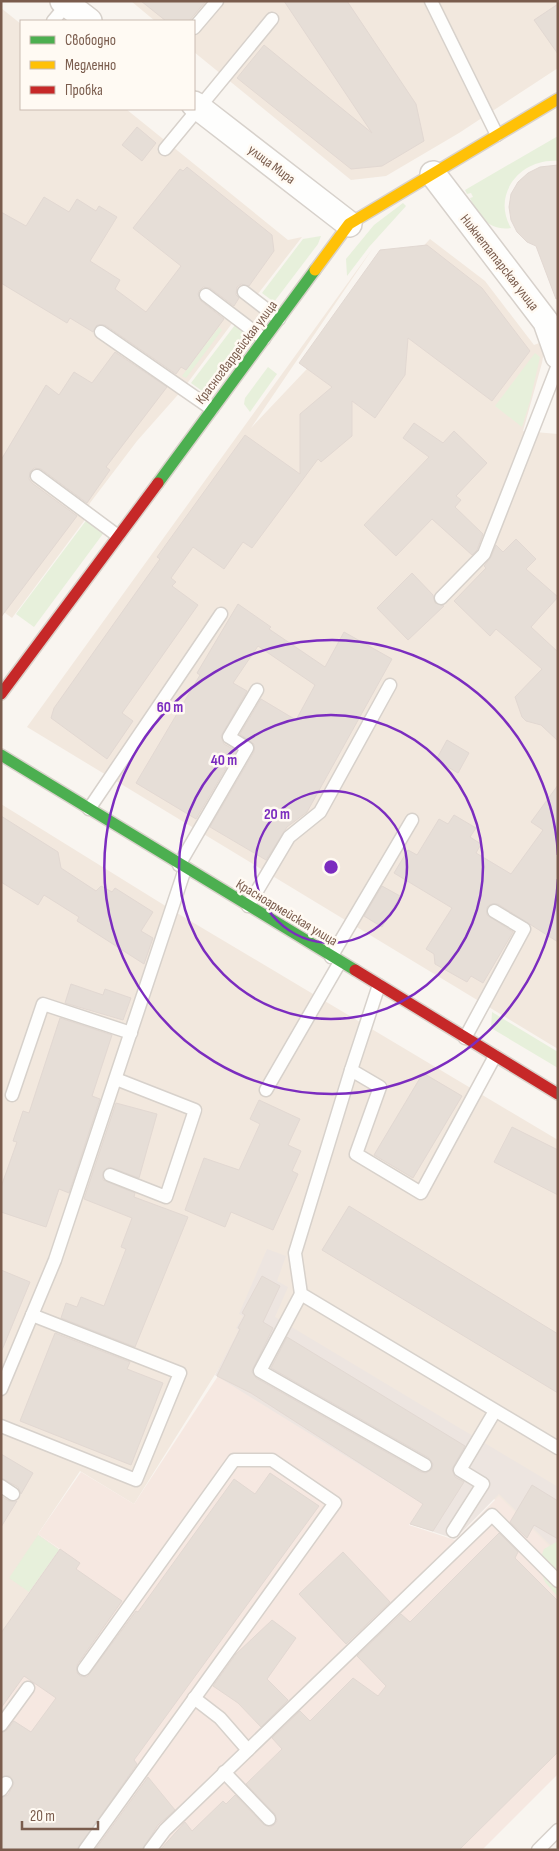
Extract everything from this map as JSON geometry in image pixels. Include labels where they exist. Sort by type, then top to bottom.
[{"type":"street","points":[[63,7],[87,20]]},
{"type":"street","name":"Красногвардейская улица","points":[[1,694],[350,224],[558,99]]},
{"type":"street","name":"улица Мира","points":[[196,106],[350,224]]},
{"type":"street","name":"Нижнетатарская улица","points":[[433,174],[546,322],[558,356]]},
{"type":"street","name":"Красноармейская улица","points":[[1,755],[182,867],[558,1094]]},
{"type":"lane","points":[[195,27],[217,1]]},
{"type":"lane","points":[[431,1],[497,135]]},
{"type":"lane","points":[[196,106],[272,19]]},
{"type":"lane","points":[[165,149],[193,110]]},
{"type":"lane","points":[[244,292],[279,319]]},
{"type":"lane","points":[[206,295],[264,339]]},
{"type":"lane","points":[[101,332],[212,410]]},
{"type":"lane","points":[[441,598],[484,554],[558,365]]},
{"type":"lane","points":[[37,476],[118,536]]},
{"type":"lane","points":[[89,809],[221,614]]},
{"type":"lane","points":[[248,906],[289,837],[320,812],[390,685]]},
{"type":"lane","points":[[1,1388],[55,1260],[131,1034],[182,867],[247,748],[228,737],[256,690]]},
{"type":"lane","points":[[266,1090],[412,820]]},
{"type":"lane","points":[[465,1038],[524,929],[494,911]]},
{"type":"lane","points":[[379,985],[295,1253],[301,1294],[260,1371],[425,1465]]},
{"type":"lane","points":[[12,1095],[44,1004],[131,1034]]},
{"type":"lane","points":[[351,1070],[380,1087],[356,1154],[420,1193],[495,1056]]},
{"type":"lane","points":[[110,1175],[166,1197],[195,1110],[116,1079]]},
{"type":"lane","points":[[301,1294],[558,1448]]},
{"type":"lane","points":[[1,1426],[136,1480],[180,1373],[32,1315]]},
{"type":"lane","points":[[453,1531],[483,1484],[460,1470],[495,1411]]},
{"type":"lane","points":[[84,1669],[234,1460],[272,1460],[335,1503],[85,1850]]},
{"type":"lane","points":[[1,1486],[13,1494]]},
{"type":"lane","points":[[150,1850],[165,1830],[224,1772],[492,1515],[558,1581]]},
{"type":"lane","points":[[1,1725],[28,1688]]},
{"type":"lane","points":[[194,1698],[220,1718],[248,1750]]},
{"type":"lane","points":[[224,1772],[269,1819]]},
{"type":"lane","points":[[538,1850],[558,1830]]},
{"type":"shaded area","points":[[131,1],[558,1],[558,68],[459,133],[386,176],[351,180],[195,53],[195,20],[154,20]]},
{"type":"shaded area","points":[[1,8],[20,23],[20,110],[127,110],[288,240],[302,237],[254,299],[264,307],[249,328],[236,318],[183,389],[137,441],[90,503],[84,521],[12,618],[1,610]]},
{"type":"shaded area","points":[[430,239],[485,281],[534,345],[542,342],[544,351],[542,363],[523,431],[558,434],[558,1049],[27,727],[373,248],[251,428]]},
{"type":"shaded area","points":[[1,804],[172,910],[558,1140],[558,1561],[502,1503],[219,1368],[134,1504],[80,1471],[38,1534],[59,1549],[1,1633]]},
{"type":"shaded area","points":[[267,1249],[286,1256],[277,1281],[288,1287],[275,1317],[558,1487],[558,1553],[499,1494],[455,1539],[410,1524],[423,1504],[215,1375],[239,1330],[236,1328],[243,1316],[239,1314]]},
{"type":"shaded area","points":[[218,1376],[423,1504],[409,1525],[455,1540],[499,1496],[558,1555],[558,1774],[482,1850],[1,1849],[1,1633],[60,1549],[38,1534],[81,1472],[134,1504]]},
{"type":"green space","points":[[558,136],[558,161],[532,165],[513,181],[507,191],[506,215],[511,228],[491,225],[481,217],[470,198],[473,197],[471,193],[467,194],[465,190]]},
{"type":"green space","points":[[403,203],[406,206],[369,247],[347,276],[346,259],[374,225]]},
{"type":"green space","points":[[321,236],[318,244],[274,302],[262,293],[303,239]]},
{"type":"green space","points":[[235,325],[249,335],[205,393],[191,383]]},
{"type":"green space","points":[[219,327],[222,330],[186,378],[182,376]]},
{"type":"green space","points":[[535,353],[540,357],[522,427],[495,406]]},
{"type":"green space","points":[[268,367],[277,374],[250,412],[244,404],[245,398]]},
{"type":"green space","points":[[88,518],[105,531],[34,627],[16,614]]},
{"type":"green space","points":[[492,1012],[558,1052],[558,1068],[491,1028]]},
{"type":"green space","points":[[38,1535],[59,1550],[29,1592],[9,1578]]},
{"type":"green space","points":[[558,1541],[558,1597],[545,1582],[538,1565],[544,1549]]},
{"type":"building","points":[[141,1],[206,1],[190,20],[165,20]]},
{"type":"building","points":[[284,1],[347,1],[416,104],[424,141],[382,166],[351,169],[237,78],[264,45],[372,133]]},
{"type":"building","points":[[558,4],[558,54],[534,20]]},
{"type":"building","points":[[137,127],[156,143],[142,161],[122,145]]},
{"type":"building","points":[[558,165],[558,298],[556,299],[536,246],[527,242],[517,232],[511,220],[509,207],[511,194],[518,182],[528,173],[540,167]]},
{"type":"building","points":[[187,167],[272,235],[274,251],[249,286],[241,284],[237,287],[236,295],[239,298],[234,306],[210,288],[203,287],[199,291],[198,294],[201,301],[224,319],[186,370],[181,367],[176,374],[105,325],[97,325],[93,332],[70,318],[67,323],[1,283],[1,212],[26,226],[44,197],[69,212],[77,199],[96,211],[99,206],[117,217],[90,261],[120,280],[115,289],[146,312],[181,266],[133,228],[180,169],[183,171]]},
{"type":"building","points":[[427,245],[482,288],[530,351],[492,401],[408,338],[405,375],[375,418],[352,401],[352,436],[321,462],[318,459],[252,548],[243,542],[224,569],[193,547],[171,578],[176,582],[172,586],[198,605],[122,713],[133,721],[107,759],[51,718],[54,708],[160,559],[157,557],[245,435],[300,474],[300,414],[332,387],[299,363],[380,250]]},
{"type":"building","points":[[115,352],[167,387],[106,467],[110,470],[87,503],[41,469],[34,468],[30,472],[29,479],[32,483],[77,516],[1,617],[1,460],[46,385],[59,395],[74,372],[92,383]]},
{"type":"building","points":[[414,423],[443,443],[454,431],[487,463],[456,496],[461,500],[455,507],[483,534],[477,550],[472,555],[432,519],[396,556],[364,525],[429,457],[403,438]]},
{"type":"building","points":[[516,539],[536,559],[526,569],[558,597],[531,627],[558,652],[558,741],[541,725],[526,721],[522,717],[515,697],[542,669],[496,629],[490,636],[454,601],[486,568],[484,566],[491,557],[496,545],[503,552]]},
{"type":"building","points":[[412,573],[433,595],[435,603],[444,606],[408,640],[377,608]]},
{"type":"building","points":[[238,604],[271,627],[269,629],[325,667],[344,632],[392,659],[307,812],[287,827],[266,860],[210,827],[254,752],[254,744],[240,734],[261,699],[296,720],[315,685],[258,646],[233,683],[247,691],[221,736],[224,744],[236,751],[196,819],[136,783],[200,675],[197,673]]},
{"type":"building","points":[[447,740],[469,753],[458,773],[436,760]]},
{"type":"building","points":[[558,785],[558,942],[498,904],[491,904],[487,907],[487,915],[513,932],[483,983],[471,976],[467,982],[435,964],[434,954],[426,949],[452,908],[394,873],[408,850],[417,855],[439,819],[448,824],[454,815],[476,828],[470,837],[481,844],[476,853],[511,874],[543,830],[531,822]]},
{"type":"building","points":[[1,816],[58,852],[61,868],[96,891],[101,886],[112,892],[115,888],[153,912],[141,931],[153,938],[144,964],[77,921],[79,917],[44,895],[38,905],[1,882]]},
{"type":"building","points":[[382,886],[400,896],[382,927],[364,916]]},
{"type":"building","points":[[71,984],[103,995],[105,989],[131,998],[123,1020],[65,1003]]},
{"type":"building","points":[[60,1018],[112,1035],[92,1096],[100,1099],[69,1193],[59,1189],[46,1227],[1,1212],[1,1187],[17,1142],[13,1141],[23,1111],[29,1113]]},
{"type":"building","points":[[423,1073],[462,1096],[413,1178],[374,1155]]},
{"type":"building","points":[[259,1100],[300,1119],[288,1145],[301,1151],[292,1171],[298,1174],[273,1230],[231,1212],[225,1227],[185,1210],[204,1158],[239,1170],[260,1124],[250,1119]]},
{"type":"building","points":[[116,1103],[157,1114],[139,1178],[109,1167],[103,1172],[103,1180],[135,1193],[134,1197],[188,1217],[135,1347],[61,1318],[66,1303],[77,1307],[81,1297],[104,1306],[126,1249],[121,1247],[132,1218],[84,1199]]},
{"type":"building","points":[[512,1127],[558,1150],[558,1195],[494,1162]]},
{"type":"building","points":[[349,1206],[558,1334],[558,1393],[322,1250]]},
{"type":"building","points":[[1,1270],[30,1282],[2,1350],[1,1350]]},
{"type":"building","points":[[262,1276],[280,1286],[263,1322],[273,1328],[253,1368],[252,1372],[256,1378],[421,1472],[426,1473],[432,1469],[433,1464],[429,1458],[271,1368],[287,1337],[465,1446],[452,1469],[455,1477],[464,1482],[433,1531],[410,1524],[423,1504],[251,1393],[217,1376],[240,1329],[238,1328],[245,1315],[242,1313]]},
{"type":"building","points":[[55,1333],[130,1362],[127,1369],[163,1383],[131,1465],[20,1421]]},
{"type":"building","points":[[1,1454],[33,1473],[21,1494],[18,1487],[1,1478]]},
{"type":"building","points":[[270,1473],[319,1506],[134,1760],[137,1764],[77,1850],[1,1850],[1,1798],[8,1795],[14,1783],[10,1776],[1,1777],[1,1733],[7,1730],[14,1721],[31,1732],[56,1698],[24,1676],[1,1708],[1,1633],[60,1549],[80,1563],[76,1569],[122,1601],[77,1665],[77,1673],[80,1676],[87,1677],[136,1611],[138,1612],[234,1479],[255,1494]]},
{"type":"building","points":[[532,1485],[558,1501],[558,1539],[534,1525],[527,1538],[510,1522]]},
{"type":"building","points":[[1,1496],[9,1501],[17,1501],[1,1527]]},
{"type":"building","points":[[499,1533],[518,1552],[515,1558],[558,1601],[558,1752],[459,1850],[160,1850],[185,1822],[192,1831],[223,1801],[226,1804],[235,1795],[264,1825],[270,1827],[274,1825],[277,1821],[275,1814],[246,1784],[282,1749],[272,1738],[300,1711],[310,1721],[353,1678],[378,1696],[386,1686],[357,1656],[401,1614],[410,1622]]},
{"type":"building","points":[[343,1552],[390,1602],[346,1644],[299,1594]]},
{"type":"building","points":[[272,1620],[296,1638],[267,1679],[288,1700],[261,1727],[238,1703],[213,1686],[236,1654]]},
{"type":"building","points":[[148,1777],[175,1810],[158,1825],[142,1850],[95,1850]]},
{"type":"traffic: fast","points":[[158,483],[315,270]]},
{"type":"traffic: fast","points":[[1,755],[355,970]]},
{"type":"traffic: slow","points":[[315,270],[349,224],[558,99]]},
{"type":"traffic: jam","points":[[1,694],[158,483]]},
{"type":"traffic: jam","points":[[355,970],[558,1094]]}]
